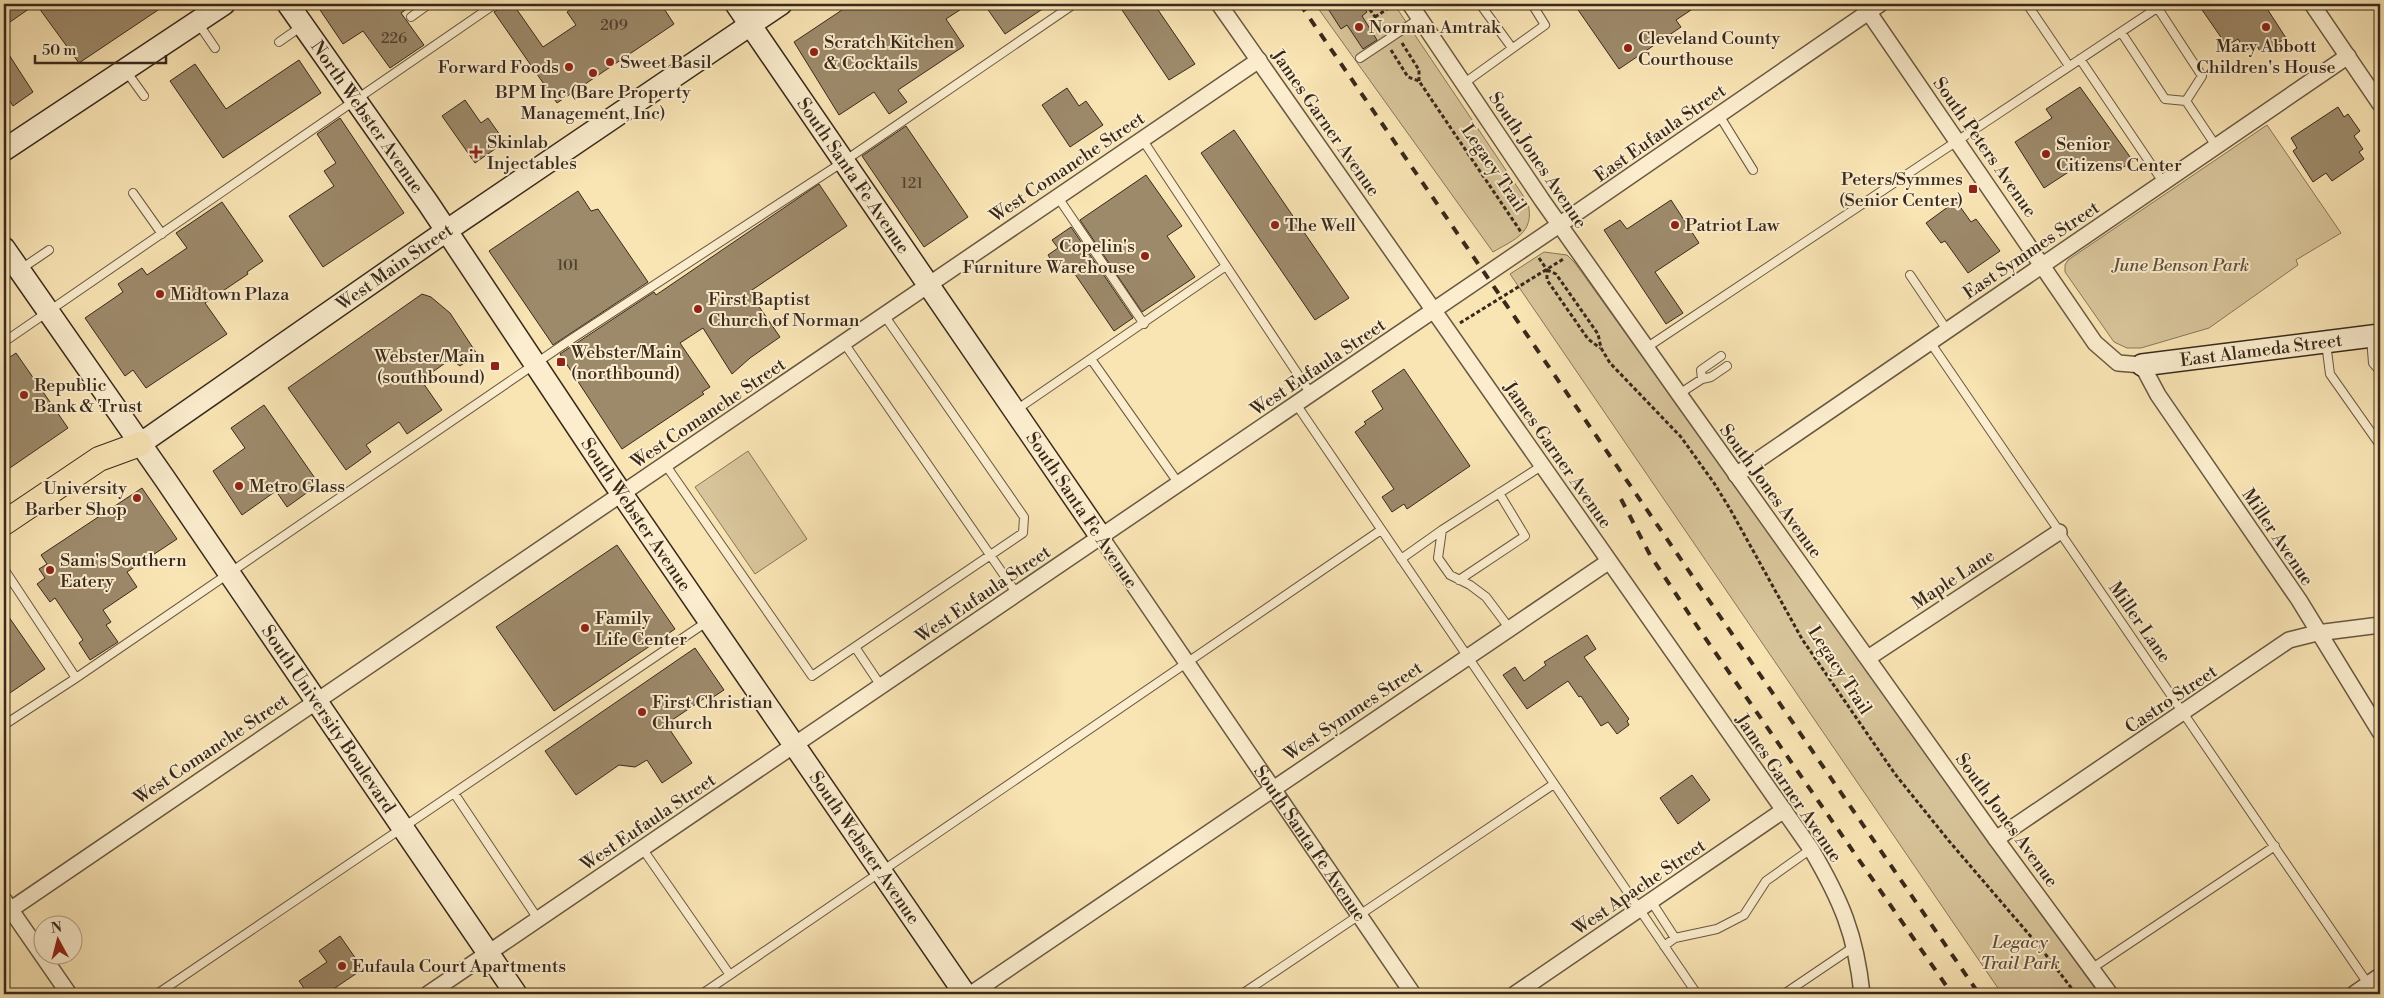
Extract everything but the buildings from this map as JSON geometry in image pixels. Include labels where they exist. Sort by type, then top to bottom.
[{"type":"main road","name":"West Main Street","points":[[4,523],[99,459],[140,444]]},
{"type":"street","points":[[4,150],[224,4]]},
{"type":"street","name":"North Webster Avenue","points":[[288,4],[446,231]]},
{"type":"street","name":"South Santa Fe Avenue","points":[[736,4],[1413,994]]},
{"type":"street","name":"West Main Street","points":[[140,444],[446,231],[781,4]]},
{"type":"street","name":"James Garner Avenue","points":[[1219,4],[1544,466],[1608,562],[1812,849],[1832,885],[1854,940],[1862,994]]},
{"type":"street","name":"South Jones Avenue","points":[[1410,4],[1559,225],[1996,839],[2110,994]]},
{"type":"street","points":[[2312,4],[2380,104]]},
{"type":"street","name":"East Eufaula Street","points":[[1559,225],[1719,115],[1871,6]]},
{"type":"street","name":"South Peters Avenue","points":[[1871,6],[1958,141],[2095,343],[2118,363],[2142,365]]},
{"type":"street","name":"East Symmes Street","points":[[1736,475],[2348,56]]},
{"type":"street","name":"West Comanche Street","points":[[6,908],[844,343],[1259,60]]},
{"type":"street","name":"West Eufaula Street","points":[[428,994],[1559,225]]},
{"type":"street","name":"South Webster Avenue","points":[[446,231],[709,621],[965,994]]},
{"type":"street","name":"South University Boulevard","points":[[4,248],[229,573],[516,994]]},
{"type":"street","name":"East Alameda Street","points":[[2142,365],[2375,336]]},
{"type":"street","name":"Miller Avenue","points":[[2142,365],[2158,395],[2298,600],[2380,732]]},
{"type":"street","name":"Maple Lane","points":[[1868,658],[2059,532]]},
{"type":"street","name":"West Symmes Street","points":[[971,994],[1608,562]]},
{"type":"street","name":"Castro Street","points":[[1996,839],[2289,640],[2317,632],[2380,625]]},
{"type":"street","name":"West Apache Street","points":[[1515,994],[1784,810]]},
{"type":"street","points":[[6,908],[69,994]]},
{"type":"street","points":[[2354,994],[2375,985]]},
{"type":"lane","points":[[411,17],[429,4]]},
{"type":"lane","points":[[4,340],[162,234],[495,4]]},
{"type":"lane","points":[[4,725],[76,678],[535,364],[843,162],[1074,4]]},
{"type":"lane","points":[[1480,4],[1512,48]]},
{"type":"lane","points":[[1463,84],[1545,24],[1532,4]]},
{"type":"lane","points":[[2028,4],[2069,66]]},
{"type":"lane","points":[[1646,348],[2160,6],[2202,76],[2186,101]]},
{"type":"lane","points":[[1360,58],[1420,18]]},
{"type":"lane","points":[[197,22],[215,48]]},
{"type":"lane","points":[[278,42],[303,25]]},
{"type":"lane","points":[[2121,32],[2165,99],[2186,101]]},
{"type":"lane","points":[[2080,59],[2163,182]]},
{"type":"lane","points":[[125,70],[144,96]]},
{"type":"lane","points":[[2186,101],[2216,146]]},
{"type":"lane","points":[[1719,115],[1753,170]]},
{"type":"lane","points":[[1142,139],[1311,394]]},
{"type":"lane","points":[[133,193],[162,234]]},
{"type":"lane","points":[[1057,196],[1144,324]]},
{"type":"lane","points":[[19,270],[48,250]]},
{"type":"lane","points":[[1014,411],[1144,324],[1226,266]]},
{"type":"lane","points":[[1910,275],[1947,330]]},
{"type":"lane","points":[[665,464],[812,676],[1023,533],[1024,517],[884,315]]},
{"type":"lane","points":[[2375,336],[2373,363],[2380,371]]},
{"type":"lane","points":[[2326,341],[2330,374],[2380,445]]},
{"type":"lane","name":"Miller Lane","points":[[1930,342],[2274,846],[2375,985]]},
{"type":"lane","points":[[844,343],[1017,594]]},
{"type":"lane","points":[[1702,378],[1701,370],[1721,356]]},
{"type":"lane","points":[[1091,360],[1179,484]]},
{"type":"lane","points":[[1679,394],[1702,378],[1711,377],[1728,366]]},
{"type":"lane","points":[[1296,404],[1554,784],[1645,906],[1674,938]]},
{"type":"lane","points":[[1401,559],[1442,530],[1544,466]]},
{"type":"lane","points":[[1459,580],[1525,536],[1499,493]]},
{"type":"lane","points":[[702,994],[1381,530]]},
{"type":"lane","points":[[1442,530],[1438,558],[1450,575],[1486,596],[1510,628]]},
{"type":"lane","points":[[4,569],[76,678]]},
{"type":"lane","points":[[157,994],[709,621]]},
{"type":"lane","points":[[854,647],[881,686]]},
{"type":"lane","points":[[1242,994],[1554,784]]},
{"type":"lane","points":[[454,794],[538,919]]},
{"type":"lane","points":[[2091,969],[2274,846]]},
{"type":"lane","points":[[642,848],[730,975]]},
{"type":"lane","points":[[1664,946],[1674,938],[1707,931],[1744,915],[1766,881],[1812,849]]},
{"type":"lane","points":[[1645,906],[1664,946],[1697,994]]},
{"type":"lane","points":[[1784,994],[1854,940]]},
{"type":"path","points":[[1366,4],[1389,38]]},
{"type":"path","points":[[1375,17],[1393,5]]},
{"type":"path","name":"Legacy Trail","points":[[1419,81],[1408,77],[1390,50],[1389,38],[1402,43],[1419,70],[1419,81],[1547,270],[1556,274],[1598,334],[1601,348],[1610,363],[1681,437],[1714,483],[1802,638],[1895,774],[1949,841],[2039,946],[2076,994]]},
{"type":"path","points":[[1459,323],[1547,270],[1565,257]]},
{"type":"path","name":"Legacy Trail","points":[[1547,270],[1547,280],[1572,317],[1588,339],[1601,348]]},
{"type":"green space","points":[[1315,4],[1394,4],[1528,203],[1529,221],[1526,228],[1516,239],[1493,252]]},
{"type":"green space","name":"June Benson Park","points":[[2267,125],[2341,233],[2296,260],[2298,265],[2209,328],[2141,348],[2127,348],[2114,342],[2065,272],[2065,265],[2068,260]]},
{"type":"green space","name":"Legacy Trail Park","points":[[1544,252],[1567,255],[1575,263],[2099,994],[2002,994],[1510,274]]},
{"type":"green space","points":[[748,451],[807,539],[755,574],[695,487]]},
{"type":"railway","points":[[1300,4],[1979,994]]},
{"type":"railway","points":[[1621,499],[1650,555],[1699,629],[1952,994]]},
{"type":"place","name":"Norman Amtrak","points":[[1359,27]]},
{"type":"place","name":"Mary Abbott Children's House","points":[[2266,27]]},
{"type":"place","name":"Cleveland County Courthouse","points":[[1628,48]]},
{"type":"place","name":"Scratch Kitchen & Cocktails","points":[[814,52]]},
{"type":"place","name":"Sweet Basil","points":[[610,62]]},
{"type":"place","name":"Forward Foods","points":[[569,67]]},
{"type":"place","name":"BPM Inc (Bare Property Management, Inc)","points":[[593,73]]},
{"type":"place","name":"Skinlab Injectables","points":[[476,152]]},
{"type":"place","name":"Senior Citizens Center","points":[[2046,154]]},
{"type":"place","name":"Peters/Symmes (Senior Center)","points":[[1973,189]]},
{"type":"place","name":"The Well","points":[[1275,225]]},
{"type":"place","name":"Patriot Law","points":[[1675,225]]},
{"type":"place","name":"Copelin's Furniture Warehouse","points":[[1145,256]]},
{"type":"place","name":"Midtown Plaza","points":[[160,294]]},
{"type":"place","name":"First Baptist Church of Norman","points":[[698,309]]},
{"type":"place","name":"Webster/Main (northbound)","points":[[561,362]]},
{"type":"place","name":"Webster/Main (southbound)","points":[[495,366]]},
{"type":"place","name":"Republic Bank & Trust","points":[[24,395]]},
{"type":"place","name":"Metro Glass","points":[[239,486]]},
{"type":"place","name":"University Barber Shop","points":[[137,498]]},
{"type":"place","name":"Sam's Southern Eatery","points":[[50,570]]},
{"type":"place","name":"Family Life Center","points":[[585,628]]},
{"type":"place","name":"First Christian Church","points":[[642,712]]},
{"type":"place","name":"Eufaula Court Apartments","points":[[342,966]]}]
